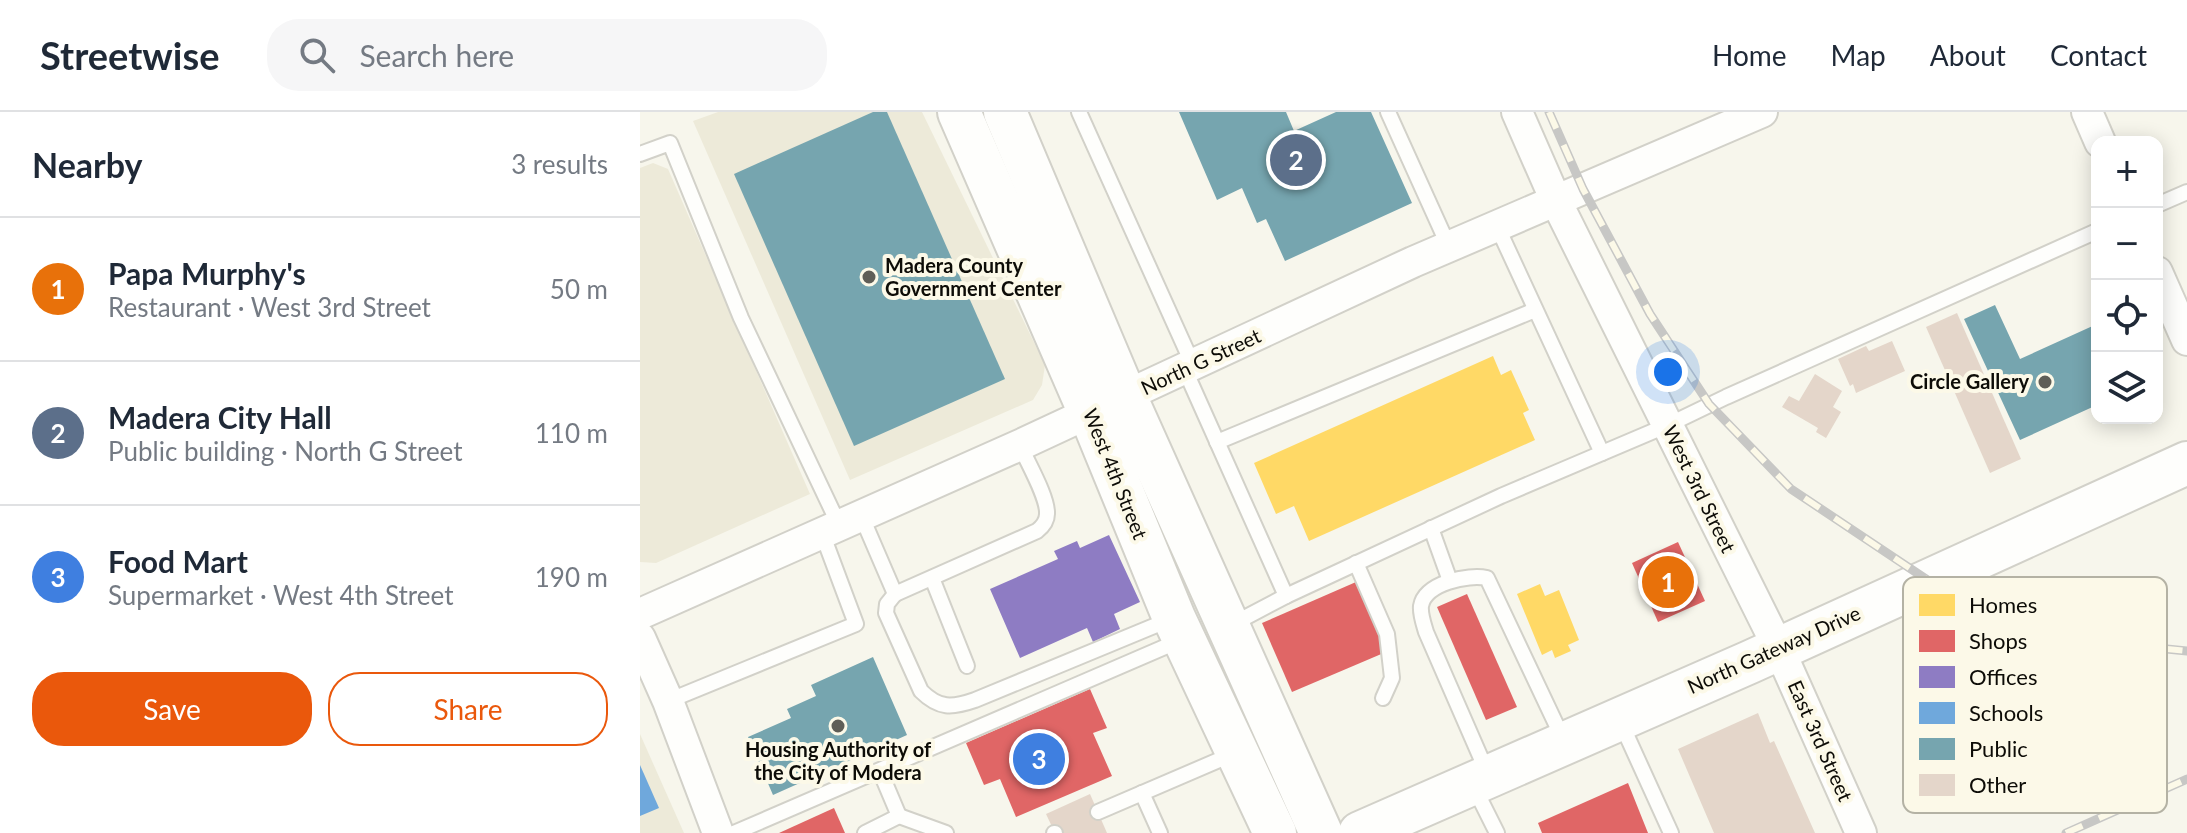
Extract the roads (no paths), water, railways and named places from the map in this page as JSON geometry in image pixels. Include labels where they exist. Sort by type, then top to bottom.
[{"type":"main road","name":"West 4th Street","points":[[959,112],[1108,405],[1228,627],[1321,833]]},
{"type":"main road","name":"West 4th Street","points":[[1005,112],[1108,405],[1179,628],[1275,833]]},
{"type":"main road","name":"North Gateway Drive","points":[[1937,577],[2187,463]]},
{"type":"main road","name":"North Gateway Drive","points":[[1360,833],[1416,815],[1481,780],[1903,592]]},
{"type":"street","name":"West 3rd Street","points":[[1517,112],[1556,201],[1779,649]]},
{"type":"street","name":"North G Street","points":[[640,614],[1020,445],[1449,247],[1762,112]]},
{"type":"street","points":[[2087,112],[2097,136]]},
{"type":"street","points":[[2161,280],[2187,340]]},
{"type":"street","points":[[640,638],[668,701],[718,833]]},
{"type":"street","name":"East 3rd Street","points":[[1779,649],[1861,833]]},
{"type":"lane","points":[[1079,112],[1189,368],[1217,442],[1286,596]]},
{"type":"lane","points":[[1388,112],[1449,247]]},
{"type":"lane","points":[[640,154],[670,143],[741,318],[841,524],[895,594]]},
{"type":"lane","points":[[2163,202],[2187,192]]},
{"type":"lane","points":[[1497,226],[1602,453]]},
{"type":"lane","points":[[1228,627],[1286,596],[1431,528],[1668,425],[2091,234]]},
{"type":"lane","points":[[1217,442],[1535,310]]},
{"type":"lane","points":[[1020,445],[1043,499],[1047,513],[1044,525],[1037,531],[895,594],[887,604],[886,613],[921,691],[943,706],[956,707],[1179,628]]},
{"type":"lane","points":[[668,701],[856,624],[841,524]]},
{"type":"lane","points":[[1431,528],[1450,581]]},
{"type":"lane","points":[[1356,563],[1387,634],[1392,678],[1383,698]]},
{"type":"lane","points":[[1497,833],[1481,780],[1426,632],[1421,607],[1428,593],[1450,581],[1474,575],[1487,578],[1565,743]]},
{"type":"lane","points":[[932,578],[967,666]]},
{"type":"lane","points":[[734,833],[880,771],[1179,628]]},
{"type":"lane","points":[[1619,719],[1671,833]]},
{"type":"lane","points":[[1098,812],[1237,752]]},
{"type":"lane","points":[[880,771],[899,816]]},
{"type":"lane","points":[[1142,793],[1160,833]]},
{"type":"lane","points":[[865,833],[899,816],[946,833]]},
{"type":"railway","points":[[1549,112],[1583,189],[1650,314],[1709,404],[1791,489],[1923,577]]},
{"type":"railway","points":[[2167,649],[2187,651]]},
{"type":"railway","points":[[2167,788],[2187,779]]},
{"type":"railway","points":[[2066,833],[2111,813]]},
{"type":"place","name":"Madera City Hall","points":[[1296,160]]},
{"type":"place","name":"Madera County Government Center","points":[[869,277]]},
{"type":"place","name":"Circle Gallery","points":[[2045,382]]},
{"type":"place","name":"Papa Murphy's","points":[[1668,582]]},
{"type":"place","name":"Housing Authority of the City of Modera","points":[[838,726]]},
{"type":"place","name":"Food Mart","points":[[1039,759]]}]
